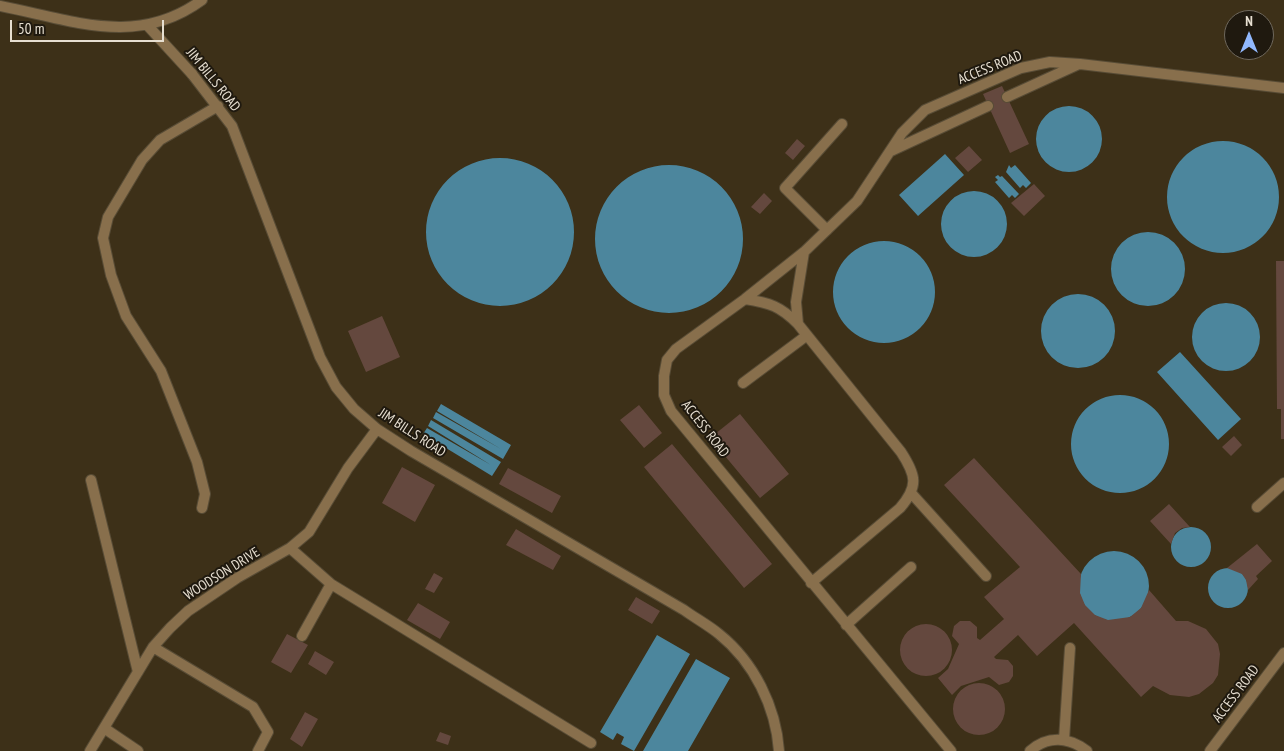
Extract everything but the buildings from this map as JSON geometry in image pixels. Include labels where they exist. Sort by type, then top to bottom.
[{"type":"street","points":[[0,6],[125,28],[148,26],[179,14],[202,0]]},
{"type":"street","name":"JIM BILLS ROAD","points":[[148,26],[192,74],[232,126],[320,357],[336,387],[354,410],[411,451],[684,610],[719,634],[734,648],[759,683],[769,703],[780,751]]},
{"type":"street","name":"ACCESS ROAD","points":[[951,751],[811,583],[671,410],[664,395],[664,376],[667,360],[676,348],[745,299],[804,252],[857,201],[902,133],[925,110],[1021,68],[1050,62],[1284,88]]},
{"type":"street","points":[[1007,97],[1080,64]]},
{"type":"street","points":[[202,508],[205,494],[197,462],[161,371],[126,316],[111,275],[102,238],[108,217],[142,160],[160,140],[218,106]]},
{"type":"street","points":[[890,152],[988,106]]},
{"type":"street","points":[[826,230],[785,188],[842,124]]},
{"type":"street","points":[[798,324],[796,302],[804,252]]},
{"type":"street","points":[[745,299],[766,302],[782,308],[798,324],[901,452],[914,472],[912,494],[900,508],[811,583]]},
{"type":"street","points":[[743,383],[806,336]]},
{"type":"street","name":"WOODSON DRIVE","points":[[90,751],[153,647],[188,611],[238,578],[290,548],[309,532],[348,468],[377,428]]},
{"type":"street","points":[[91,480],[138,672]]},
{"type":"street","points":[[1257,506],[1284,483]]},
{"type":"street","points":[[912,494],[986,576]]},
{"type":"street","points":[[290,548],[331,584],[591,742]]},
{"type":"street","points":[[846,625],[911,567]]},
{"type":"street","points":[[302,636],[331,584]]},
{"type":"street","points":[[153,647],[253,708],[268,732],[258,751]]},
{"type":"street","points":[[1064,740],[1070,648]]},
{"type":"street","name":"ACCESS ROAD","points":[[1210,751],[1284,653]]},
{"type":"street","points":[[104,728],[138,751]]},
{"type":"street","points":[[1030,751],[1036,746],[1056,740],[1074,741],[1087,751]]},
{"type":"water","points":[[1069,106],[1082,109],[1092,116],[1099,126],[1102,139],[1099,152],[1092,162],[1082,169],[1069,172],[1056,169],[1046,162],[1039,152],[1036,139],[1039,126],[1046,116],[1056,109]]},
{"type":"water","points":[[1223,141],[1244,145],[1263,157],[1275,176],[1279,197],[1275,218],[1263,237],[1244,249],[1223,253],[1202,249],[1183,237],[1171,218],[1167,197],[1171,176],[1183,157],[1202,145]]},
{"type":"water","points":[[945,154],[964,175],[918,216],[899,195]]},
{"type":"water","points":[[500,158],[528,163],[541,170],[552,180],[562,191],[569,204],[574,232],[569,260],[562,273],[552,284],[541,294],[528,301],[500,306],[472,301],[459,294],[448,284],[438,273],[431,260],[426,232],[431,204],[438,191],[448,180],[459,170],[472,163]]},
{"type":"water","points":[[669,165],[697,170],[710,177],[721,187],[731,198],[738,211],[743,239],[738,267],[731,280],[721,291],[710,301],[697,308],[669,313],[641,308],[628,301],[617,291],[607,280],[600,267],[595,239],[600,211],[607,198],[617,187],[628,177],[641,170]]},
{"type":"water","points":[[1009,165],[1011,168],[1015,165],[1031,183],[1026,188],[1023,185],[1020,188],[1006,172]]},
{"type":"water","points":[[998,175],[1002,176],[1019,194],[1015,198],[1012,195],[1009,198],[995,182],[998,180],[995,177]]},
{"type":"water","points":[[974,191],[987,194],[997,201],[1004,211],[1007,224],[1004,237],[997,247],[987,254],[974,257],[961,254],[951,247],[944,237],[941,224],[944,211],[951,201],[961,194]]},
{"type":"water","points":[[1148,232],[1169,238],[1179,248],[1185,269],[1179,290],[1169,300],[1148,306],[1127,300],[1117,290],[1111,269],[1117,248],[1127,238]]},
{"type":"water","points":[[884,241],[903,245],[920,256],[931,273],[935,292],[931,311],[920,328],[903,339],[884,343],[865,339],[848,328],[837,311],[833,292],[837,273],[848,256],[865,245]]},
{"type":"water","points":[[1078,294],[1099,300],[1109,310],[1115,331],[1109,352],[1099,362],[1078,368],[1057,362],[1047,352],[1041,331],[1047,310],[1057,300]]},
{"type":"water","points":[[1219,303],[1233,303],[1245,308],[1255,318],[1260,330],[1260,344],[1255,356],[1245,366],[1233,371],[1219,371],[1207,366],[1197,356],[1192,344],[1192,330],[1197,318],[1207,308]]},
{"type":"water","points":[[1180,352],[1241,419],[1218,440],[1157,372]]},
{"type":"water","points":[[1120,395],[1139,399],[1155,409],[1165,425],[1169,444],[1165,463],[1155,479],[1139,489],[1120,493],[1101,489],[1085,479],[1075,463],[1071,444],[1075,425],[1085,409],[1101,399]]},
{"type":"water","points":[[441,404],[511,445],[503,459],[433,418],[436,412],[501,449],[437,411]]},
{"type":"water","points":[[431,420],[501,462],[492,476],[423,434],[427,428],[491,465],[428,426]]},
{"type":"water","points":[[1187,527],[1195,527],[1202,530],[1208,536],[1211,547],[1208,558],[1202,564],[1195,567],[1187,567],[1180,564],[1174,558],[1171,551],[1171,543],[1174,536],[1180,530]]},
{"type":"water","points":[[1114,551],[1127,554],[1139,561],[1146,573],[1149,586],[1146,599],[1139,611],[1127,618],[1114,621],[1101,618],[1089,611],[1082,599],[1079,586],[1082,573],[1089,561],[1101,554]]},
{"type":"water","points":[[1224,568],[1232,568],[1239,571],[1245,577],[1248,588],[1245,599],[1239,605],[1232,608],[1224,608],[1217,605],[1211,599],[1208,592],[1208,584],[1211,577],[1217,571]]},
{"type":"water","points":[[657,635],[690,654],[634,751],[621,744],[624,737],[617,733],[613,740],[600,732]]},
{"type":"water","points":[[696,659],[730,678],[688,751],[643,751]]}]
